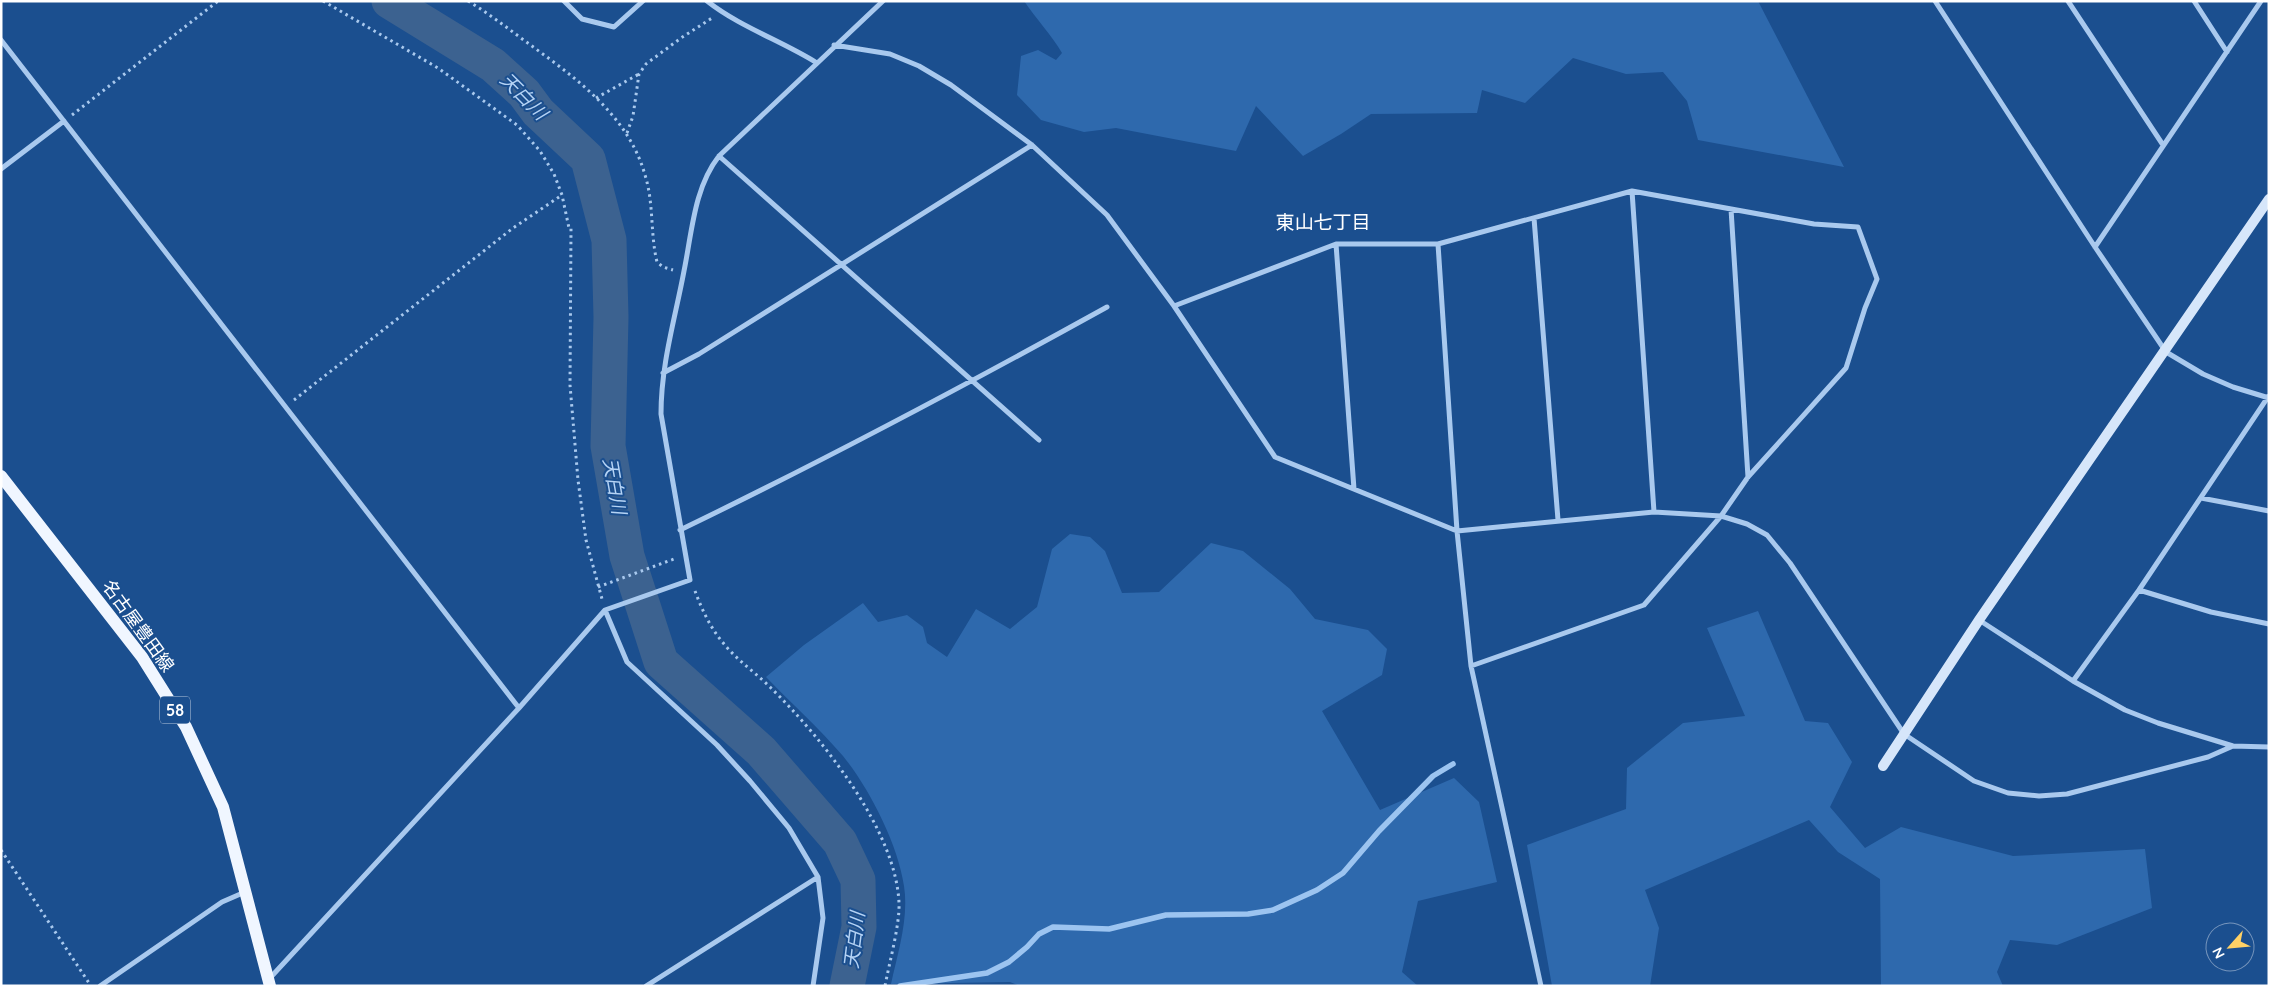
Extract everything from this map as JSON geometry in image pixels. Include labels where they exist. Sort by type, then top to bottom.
[{"type":"main road","name":"名古屋豊田線","points":[[1,476],[142,657],[186,727],[223,808],[269,983]]},
{"type":"street","points":[[564,1],[582,19],[614,28],[643,1]]},
{"type":"street","points":[[707,1],[722,12],[796,50],[817,64]]},
{"type":"street","points":[[269,983],[519,708],[605,610],[690,580],[661,414],[663,373],[669,335],[684,272],[694,214],[709,169],[719,156],[883,1]]},
{"type":"street","points":[[1935,1],[2095,247],[2166,352],[2203,374],[2233,387],[2268,397],[2139,590],[2073,681]]},
{"type":"street","points":[[2068,1],[2163,145]]},
{"type":"street","points":[[2194,1],[2227,52]]},
{"type":"street","points":[[2095,247],[2261,1]]},
{"type":"street","points":[[1,40],[519,708]]},
{"type":"street","points":[[834,46],[890,54],[919,66],[950,85],[1032,145],[1107,215],[1174,306],[1275,457],[1457,531],[1654,512],[1721,516],[1747,524],[1767,535],[1790,564],[1904,734],[1974,781],[2008,794],[2040,796],[2067,794],[2208,757],[2233,746]]},
{"type":"street","points":[[1,169],[64,121]]},
{"type":"street","points":[[663,373],[699,354],[1032,145]]},
{"type":"street","points":[[719,156],[974,380],[1039,440]]},
{"type":"street","points":[[1174,306],[1336,244],[1438,244],[1632,192],[1814,224],[1858,227],[1877,279],[1865,308],[1846,368],[1748,476],[1721,516],[1644,605],[1471,666]]},
{"type":"street","points":[[1632,192],[1654,512]]},
{"type":"street","points":[[1883,766],[1979,620],[2166,352],[2269,199]]},
{"type":"street","points":[[1731,209],[1748,476]]},
{"type":"street","points":[[1534,218],[1558,520]]},
{"type":"street","points":[[1336,244],[1354,489]]},
{"type":"street","points":[[1438,244],[1457,531],[1471,666],[1542,986]]},
{"type":"street","points":[[680,530],[798,472],[974,380],[1106,307]]},
{"type":"street","points":[[2201,498],[2269,512]]},
{"type":"street","points":[[2139,590],[2211,612],[2269,624]]},
{"type":"street","points":[[605,610],[627,662],[717,745],[761,793],[789,828],[818,877],[823,918],[813,986]]},
{"type":"street","points":[[1979,620],[2073,681],[2125,710],[2158,723],[2233,746],[2269,747]]},
{"type":"street","points":[[646,986],[818,877]]},
{"type":"street","points":[[100,986],[222,902],[245,892]]},
{"type":"path","points":[[64,121],[218,1]]},
{"type":"path","points":[[323,1],[438,68],[517,125],[540,151],[554,174],[562,195],[569,228],[571,228],[570,385],[586,540],[605,610]]},
{"type":"path","points":[[468,1],[571,74],[596,98],[627,134],[645,174],[651,202],[657,262],[663,267],[684,272]]},
{"type":"path","points":[[596,98],[639,74],[646,64],[681,38],[722,12]]},
{"type":"path","points":[[627,134],[633,116],[639,74]]},
{"type":"path","points":[[286,407],[513,228],[562,195]]},
{"type":"path","points":[[598,587],[674,559]]},
{"type":"path","points":[[690,580],[704,615],[724,644],[771,688],[820,742],[869,812],[887,849],[898,887],[899,906],[885,986]]},
{"type":"path","points":[[1,850],[91,986]]},
{"type":"shaded area","points":[[1024,1],[1758,1],[1844,167],[1698,140],[1687,101],[1663,72],[1626,74],[1573,58],[1525,103],[1482,90],[1477,113],[1371,114],[1303,156],[1256,106],[1236,151],[1116,128],[1084,132],[1041,120],[1017,95],[1021,56],[1038,50],[1056,60],[1062,53]]},
{"type":"shaded area","points":[[1070,534],[1090,537],[1105,551],[1122,593],[1159,592],[1211,543],[1243,551],[1290,589],[1315,619],[1368,630],[1387,649],[1382,675],[1322,711],[1380,810],[1454,778],[1479,802],[1497,882],[1418,901],[1402,972],[1418,986],[1020,986],[1010,982],[891,984],[902,935],[905,910],[904,886],[896,852],[881,817],[853,769],[815,726],[766,677],[804,645],[863,603],[878,622],[907,615],[923,627],[927,643],[947,657],[976,609],[1010,629],[1037,607],[1052,549]]},
{"type":"shaded area","points":[[1758,611],[1805,721],[1828,723],[1852,762],[1830,807],[1865,848],[1901,827],[2013,856],[2145,849],[2152,908],[2057,945],[2010,940],[1997,972],[2003,986],[1881,986],[1880,879],[1838,852],[1809,820],[1645,890],[1659,928],[1650,986],[1552,986],[1527,845],[1626,809],[1627,768],[1683,723],[1745,716],[1707,628]]},
{"type":"waterway","name":"天白川","points":[[389,1],[493,65],[524,93],[538,112],[588,159],[609,240],[611,317],[608,446],[627,556],[661,662],[761,751],[840,842],[858,880],[859,927],[847,986]]},
{"type":"waterway","points":[[900,986],[987,973],[1009,962],[1039,934],[1053,927],[1109,929],[1166,915],[1248,914],[1273,910],[1317,890],[1343,873],[1379,831],[1433,776],[1453,764]]},
{"type":"district","name":"東山七丁目","points":[[1323,222]]}]
